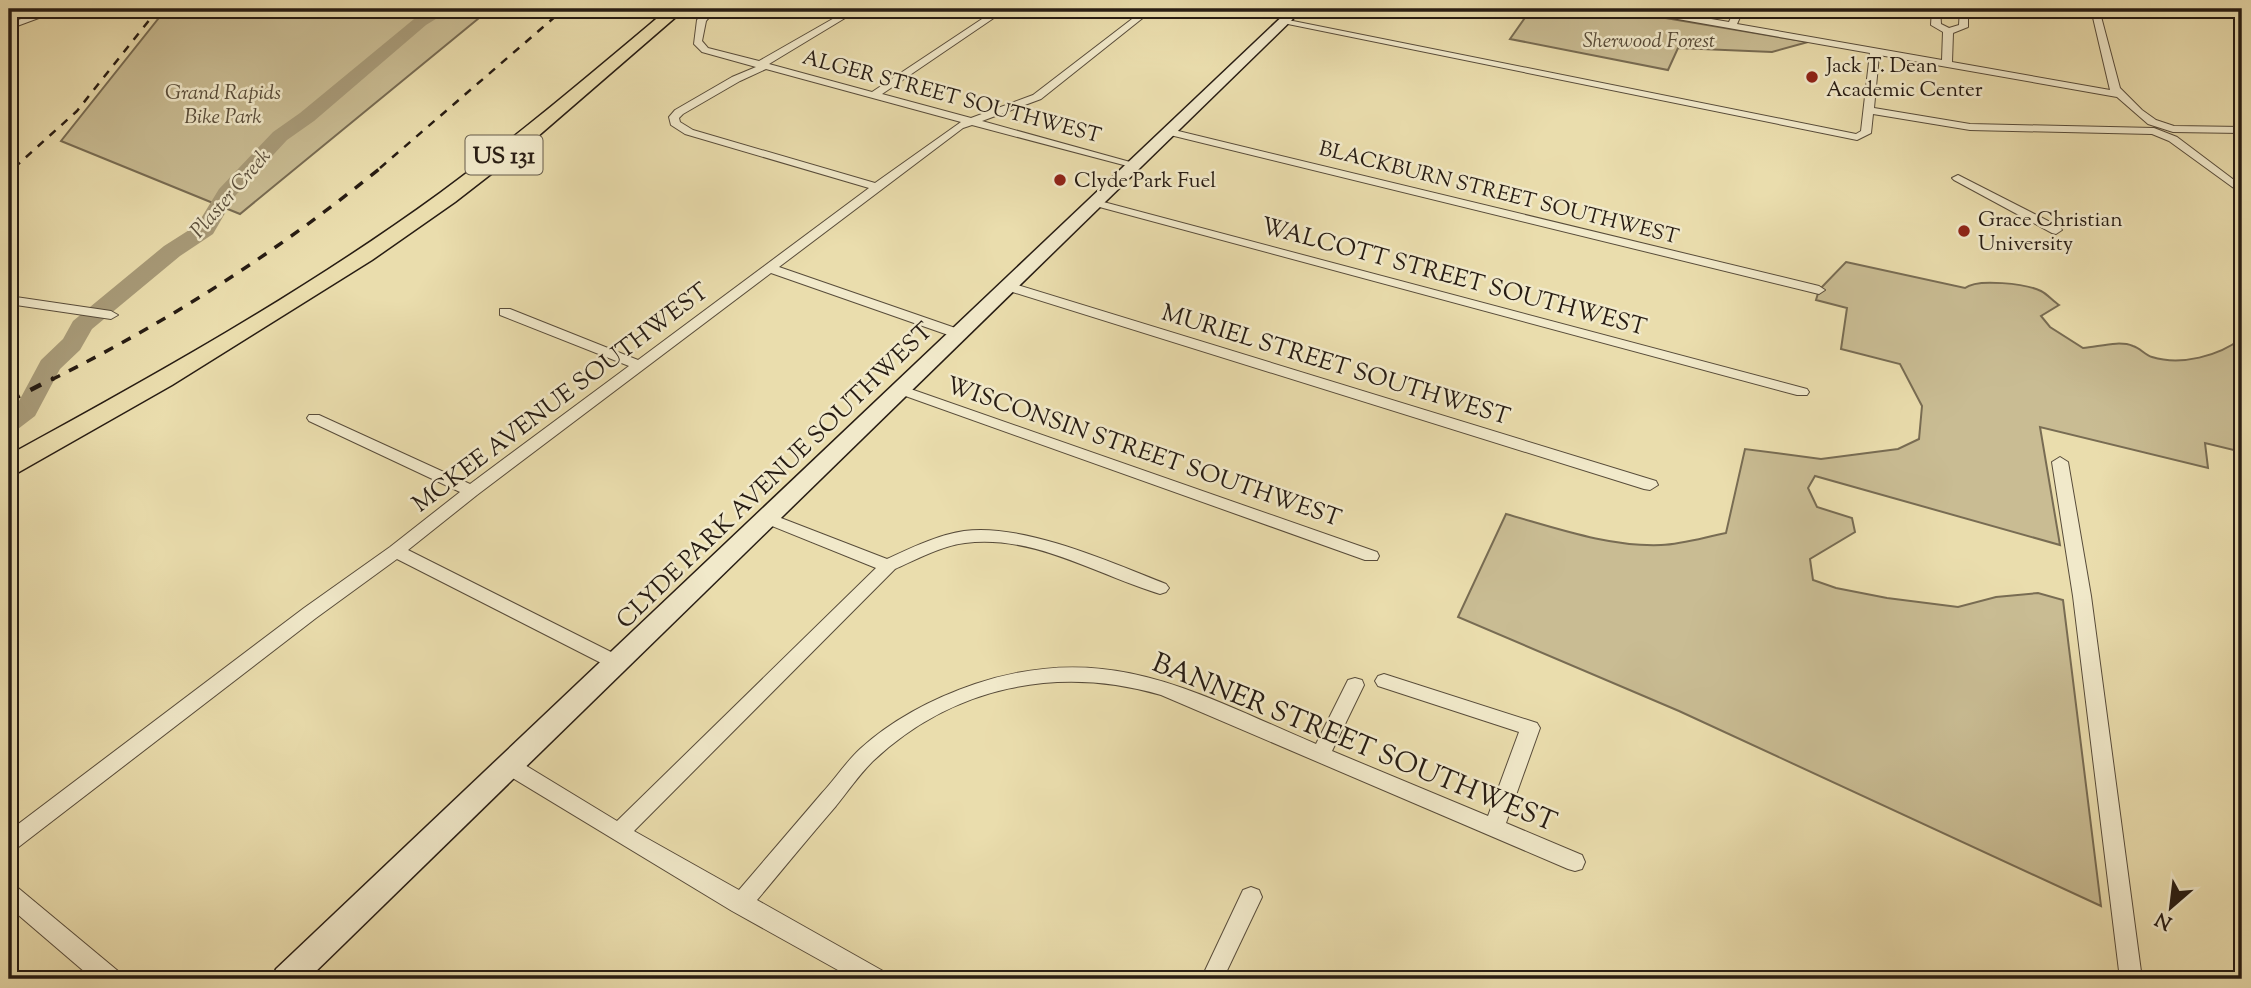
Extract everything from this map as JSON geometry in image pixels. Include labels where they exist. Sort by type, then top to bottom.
[{"type":"highway","name":"US 131","points":[[9,466],[161,380],[309,282],[486,152],[657,9]]},
{"type":"highway","name":"US 131","points":[[9,448],[411,224],[506,154],[677,9]]},
{"type":"main road","name":"CLYDE PARK AVENUE SOUTHWEST","points":[[287,979],[1297,9]]},
{"type":"street","points":[[9,26],[59,9]]},
{"type":"street","name":"ALGER STREET SOUTHWEST","points":[[712,9],[702,20],[697,42],[699,47],[1135,165]]},
{"type":"street","points":[[856,9],[763,65],[717,89],[674,117],[675,124],[681,128],[877,187]]},
{"type":"street","points":[[874,95],[1003,9]]},
{"type":"street","name":"MCKEE AVENUE SOUTHWEST","points":[[9,843],[310,613],[396,551],[471,491],[959,126],[1037,97],[1150,9]]},
{"type":"street","points":[[1638,9],[2119,94]]},
{"type":"street","points":[[1732,25],[1738,13],[1744,9]]},
{"type":"street","points":[[1936,9],[1937,25],[1948,31],[1963,27],[1964,9]]},
{"type":"street","points":[[2095,9],[2113,82],[2119,94],[2242,191]]},
{"type":"street","points":[[1283,22],[1861,136],[1866,134],[1875,51]]},
{"type":"street","points":[[1947,63],[1948,31]]},
{"type":"street","points":[[1869,110],[1970,127],[2242,130]]},
{"type":"street","name":"BLACKBURN STREET SOUTHWEST","points":[[1170,132],[1819,290]]},
{"type":"street","points":[[1958,178],[2056,230]]},
{"type":"street","name":"WALCOTT STREET SOUTHWEST","points":[[1096,203],[1802,392]]},
{"type":"street","points":[[769,268],[959,334]]},
{"type":"street","name":"MURIEL STREET SOUTHWEST","points":[[1008,286],[1650,485]]},
{"type":"street","points":[[9,300],[111,315]]},
{"type":"street","points":[[505,313],[639,365]]},
{"type":"street","name":"WISCONSIN STREET SOUTHWEST","points":[[902,390],[1371,556]]},
{"type":"street","points":[[314,418],[471,491]]},
{"type":"street","points":[[2060,463],[2082,596],[2131,979]]},
{"type":"street","points":[[768,518],[860,556],[889,565]]},
{"type":"street","points":[[619,833],[889,565],[942,543],[967,537],[999,538],[1070,554],[1160,587]]},
{"type":"street","points":[[396,551],[617,663]]},
{"type":"street","name":"BANNER STREET SOUTHWEST","points":[[740,904],[867,754],[932,710],[987,686],[1019,679],[1080,673],[1135,680],[1166,689],[1575,862]]},
{"type":"street","points":[[1384,681],[1530,728],[1494,827]]},
{"type":"street","points":[[1321,753],[1355,685]]},
{"type":"street","points":[[508,765],[740,904],[875,979]]},
{"type":"street","points":[[9,894],[110,979]]},
{"type":"street","points":[[1212,979],[1251,897]]},
{"type":"green space","name":"Grand Rapids Bike Park","points":[[166,9],[490,9],[240,214],[61,141]]},
{"type":"green space","name":"Sherwood Forest","points":[[1531,9],[1612,9],[1808,42],[1772,52],[1678,48],[1668,70],[1510,39]]},
{"type":"green space","points":[[1846,262],[1965,288],[1991,283],[2034,288],[2059,305],[2041,316],[2050,327],[2083,348],[2127,344],[2163,360],[2187,360],[2222,350],[2242,338],[2242,452],[2205,443],[2208,468],[2040,427],[2060,545],[1815,476],[1808,488],[1817,507],[1852,518],[1855,532],[1810,559],[1813,580],[1836,588],[1887,598],[1958,607],[1996,597],[2038,593],[2063,600],[2101,906],[1679,711],[1458,617],[1506,514],[1583,536],[1622,543],[1661,545],[1686,542],[1726,533],[1745,449],[1821,459],[1898,449],[1919,439],[1922,406],[1900,364],[1841,349],[1847,308],[1816,300],[1819,290]]},
{"type":"waterway","name":"Plaster Creek","points":[[9,423],[25,410],[50,365],[71,345],[81,326],[172,251],[205,229],[226,193],[280,136],[307,117],[420,22],[444,9]]},
{"type":"railway","points":[[14,168],[77,111],[158,9]]},
{"type":"railway","points":[[380,168],[564,9]]},
{"type":"railway","points":[[51,380],[139,333],[223,282],[304,227],[383,166]]},
{"type":"railway","points":[[9,173],[14,168]]},
{"type":"railway","points":[[9,401],[54,378]]},
{"type":"place","name":"Jack T. Dean Academic Center","points":[[1812,77]]},
{"type":"place","name":"Clyde Park Fuel","points":[[1060,180]]},
{"type":"place","name":"Grace Christian University","points":[[1964,231]]}]
